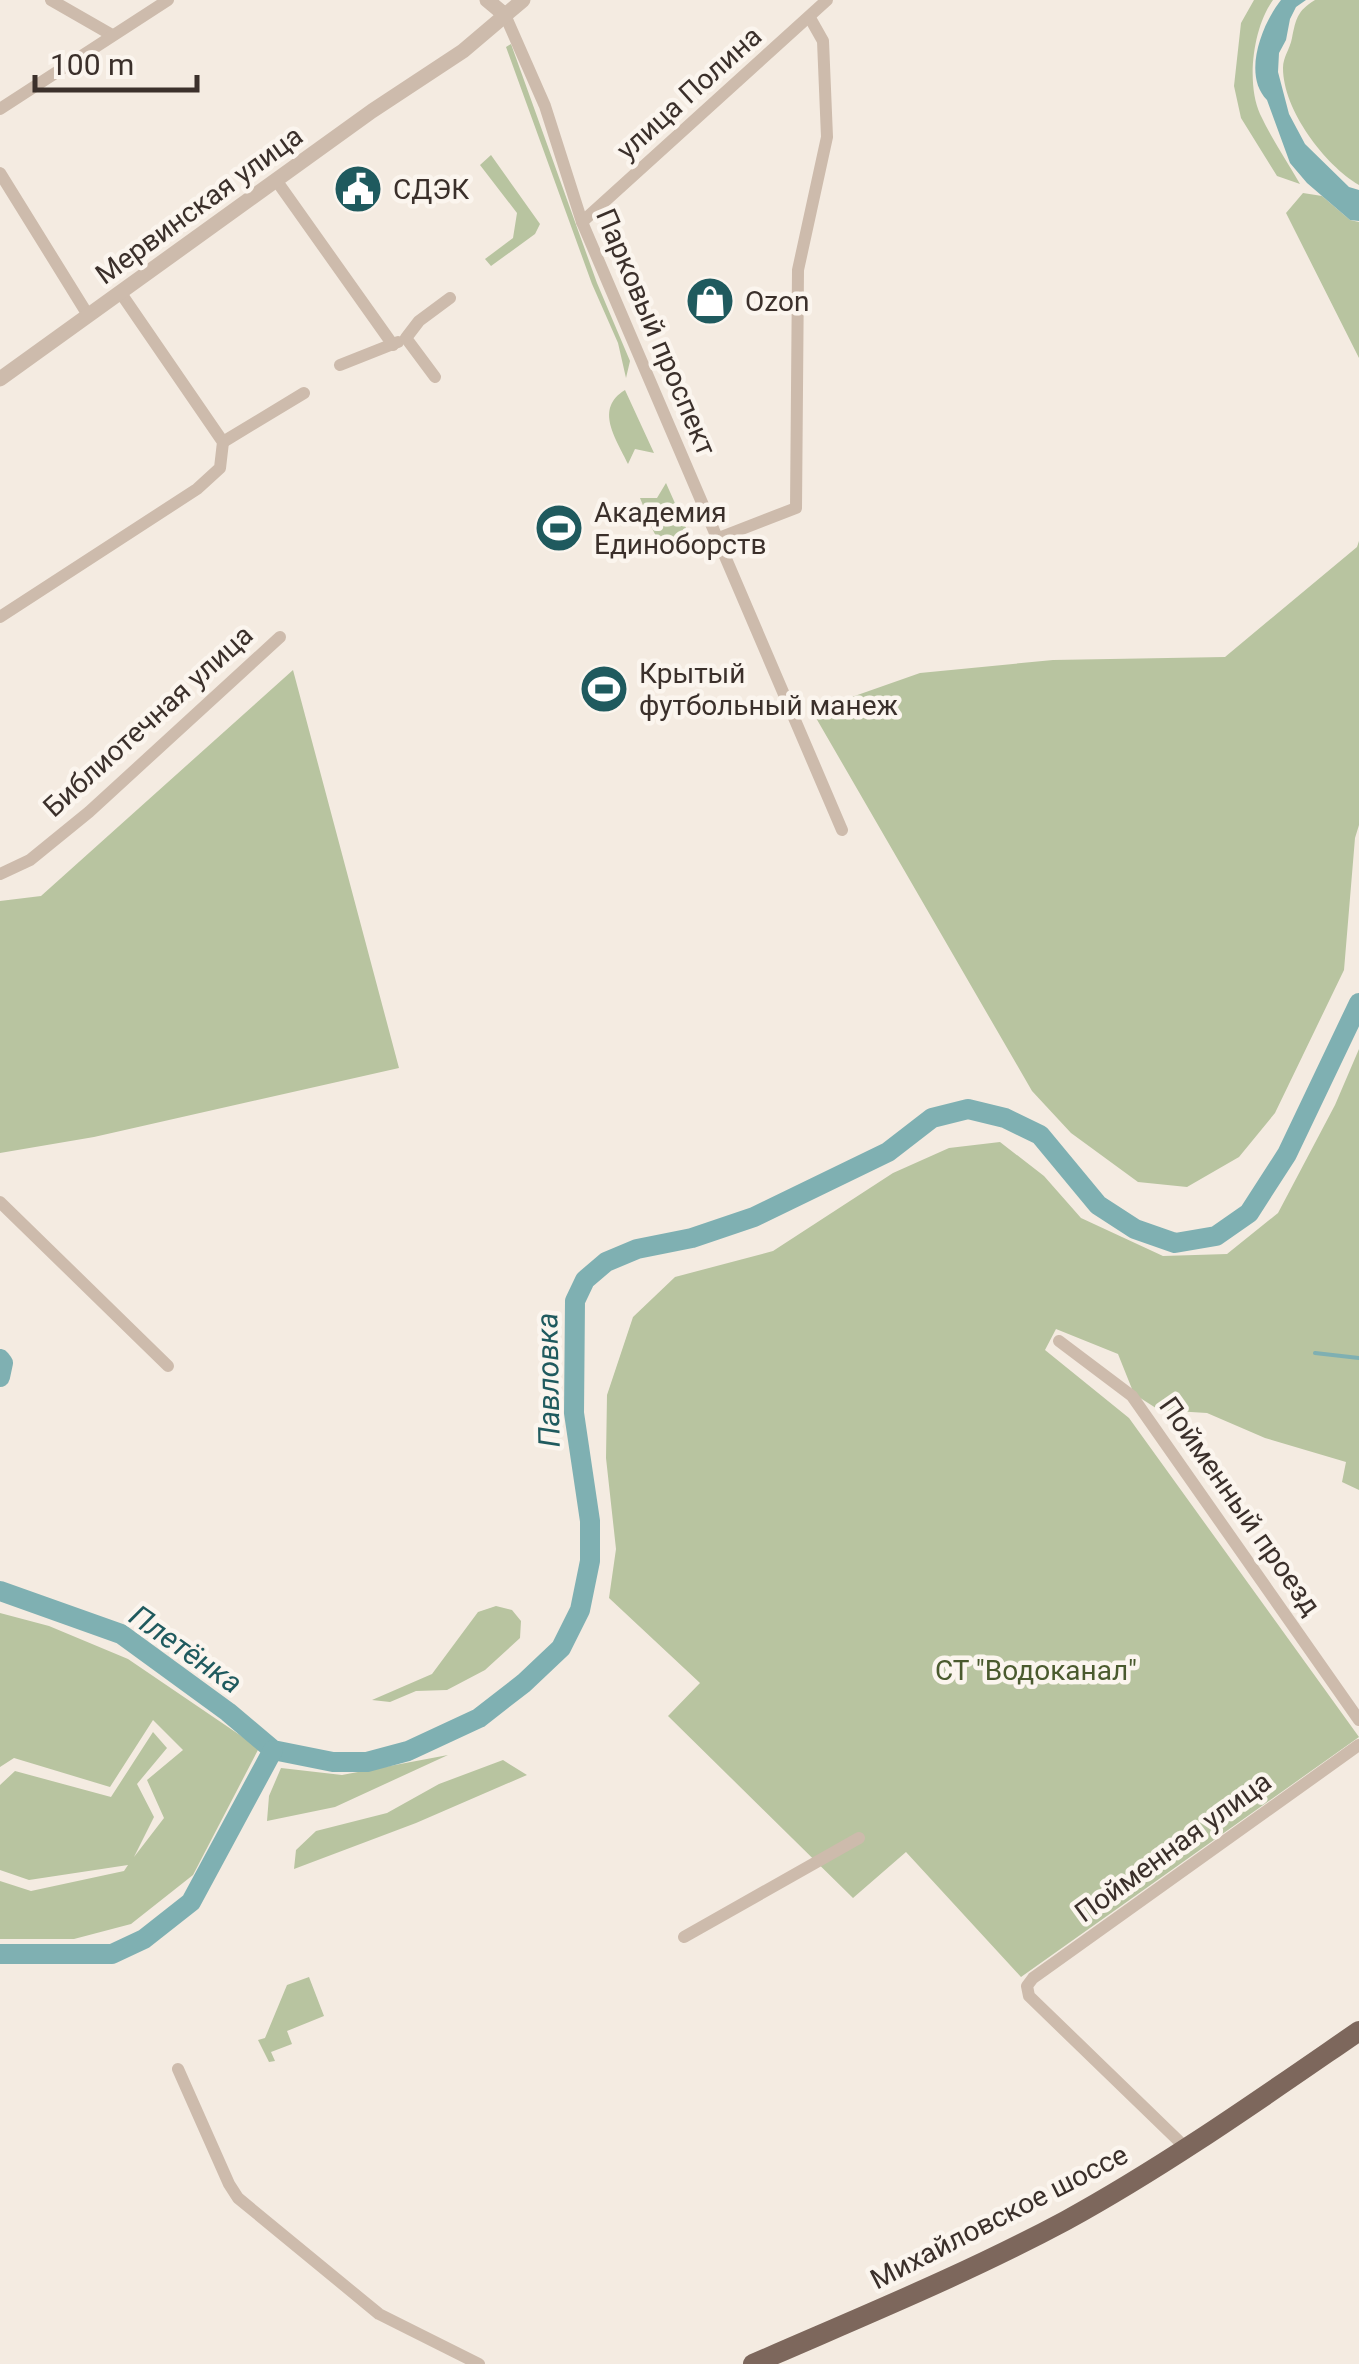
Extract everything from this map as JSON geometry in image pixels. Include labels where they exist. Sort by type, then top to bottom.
[{"type":"main road","name":"Михайловское шоссе","points":[[753,2364],[930,2286],[1062,2222],[1186,2148],[1359,2031]]},
{"type":"street","points":[[51,0],[112,35]]},
{"type":"street","points":[[0,109],[168,0]]},
{"type":"street","points":[[487,0],[505,14]]},
{"type":"street","name":"Мервинская улица","points":[[0,380],[462,51],[523,0]]},
{"type":"street","name":"улица Полина","points":[[582,222],[827,0]]},
{"type":"street","name":"Парковый проспект","points":[[505,14],[545,106],[582,222],[842,830]]},
{"type":"street","points":[[716,539],[796,508],[798,270],[827,137],[823,41],[810,18]]},
{"type":"street","points":[[0,173],[88,315]]},
{"type":"street","points":[[276,180],[400,342],[435,377]]},
{"type":"street","points":[[0,617],[196,489],[220,468],[223,442],[120,292]]},
{"type":"street","points":[[340,365],[400,342],[419,321],[450,298]]},
{"type":"street","points":[[223,442],[304,393]]},
{"type":"street","name":"Библиотечная улица","points":[[0,874],[30,860],[89,812],[280,637]]},
{"type":"street","points":[[0,1202],[168,1366]]},
{"type":"street","name":"Пойменный проезд","points":[[1059,1341],[1132,1396],[1359,1720]]},
{"type":"street","name":"Пойменная улица","points":[[1186,2148],[1029,1996],[1026,1986],[1359,1744]]},
{"type":"street","points":[[684,1937],[859,1838]]},
{"type":"street","points":[[178,2069],[238,2198],[380,2314],[479,2364]]},
{"type":"green space","points":[[1254,0],[1273,0],[1256,40],[1256,101],[1269,132],[1300,184],[1277,176],[1241,118],[1234,86],[1241,23]]},
{"type":"green space","points":[[1315,0],[1359,0],[1359,185],[1333,164],[1308,135],[1285,84],[1283,64],[1296,21]]},
{"type":"green space","points":[[511,44],[597,283],[630,361],[626,378],[618,343],[592,284],[506,47]]},
{"type":"green space","points":[[491,155],[540,224],[535,234],[491,266],[485,259],[513,238],[517,213],[480,165]]},
{"type":"green space","points":[[1303,193],[1322,196],[1350,220],[1359,222],[1359,358],[1286,213]]},
{"type":"green space","points":[[625,390],[654,453],[635,449],[628,464],[609,415],[616,398]]},
{"type":"green space","points":[[666,483],[694,546],[672,549],[652,529],[640,498],[657,498]]},
{"type":"green space","points":[[1359,541],[1359,825],[1344,970],[1275,1113],[1239,1157],[1187,1187],[1138,1182],[1071,1133],[1032,1091],[812,711],[920,673],[1053,660],[1225,657],[1357,547]]},
{"type":"green space","points":[[293,670],[399,1068],[94,1137],[0,1153],[0,901],[41,896]]},
{"type":"green space","name":"СТ \"Водоканал\"","points":[[1359,1049],[1359,1490],[1342,1482],[1346,1462],[1265,1438],[1207,1413],[1159,1410],[1134,1394],[1118,1354],[1056,1329],[1045,1350],[1129,1418],[1359,1737],[1021,1977],[906,1852],[853,1898],[668,1716],[700,1683],[609,1598],[616,1549],[606,1458],[607,1395],[633,1317],[675,1277],[773,1251],[893,1173],[949,1148],[1000,1142],[1044,1176],[1081,1218],[1163,1256],[1227,1254],[1278,1213],[1335,1105]]},
{"type":"green space","points":[[496,1606],[512,1610],[521,1621],[520,1638],[485,1670],[447,1690],[416,1691],[390,1702],[372,1700],[432,1674],[478,1612]]},
{"type":"green space","points":[[0,1613],[49,1626],[128,1659],[259,1748],[193,1875],[131,1924],[74,1939],[0,1939],[0,1881],[31,1891],[124,1871],[128,1865],[29,1880],[0,1870],[0,1785],[15,1771],[111,1797],[153,1732],[167,1748],[137,1784],[154,1817],[134,1857],[164,1818],[147,1780],[183,1750],[153,1720],[110,1787],[14,1758],[0,1767]]},
{"type":"green space","points":[[448,1755],[335,1807],[267,1821],[269,1796],[281,1768],[342,1775]]},
{"type":"green space","points":[[503,1760],[527,1775],[294,1869],[296,1850],[316,1831],[387,1813],[439,1784]]},
{"type":"green space","points":[[309,1977],[324,2016],[287,2031],[292,2044],[271,2052],[275,2061],[269,2062],[258,2040],[265,2038],[287,1985]]},
{"type":"water","points":[[1281,0],[1306,0],[1296,7],[1279,53],[1278,72],[1289,114],[1305,144],[1349,187],[1359,190],[1359,221],[1350,220],[1290,163],[1260,90],[1255,64],[1258,50],[1267,22]]},
{"type":"waterway","name":"Павловка","points":[[0,1591],[121,1634],[273,1750],[333,1762],[367,1762],[408,1751],[479,1718],[524,1683],[561,1648],[580,1610],[590,1561],[590,1521],[574,1413],[575,1301],[585,1280],[606,1262],[637,1249],[692,1238],[754,1217],[888,1152],[932,1118],[968,1109],[1005,1118],[1040,1135],[1098,1205],[1135,1229],[1175,1243],[1216,1236],[1249,1213],[1287,1154],[1359,1003]]},
{"type":"waterway","points":[[1315,1353],[1359,1358]]},
{"type":"waterway","name":"Плетёнка","points":[[0,1359],[0,1377]]},
{"type":"waterway","name":"Павловка","points":[[0,1954],[112,1954],[144,1939],[191,1902],[273,1750]]},
{"type":"place","name":"СДЭК","points":[[358,189]]},
{"type":"place","name":"Ozon","points":[[710,301]]},
{"type":"place","name":"Академия Единоборств","points":[[559,528]]},
{"type":"place","name":"Крытый футбольный манеж","points":[[604,689]]}]
